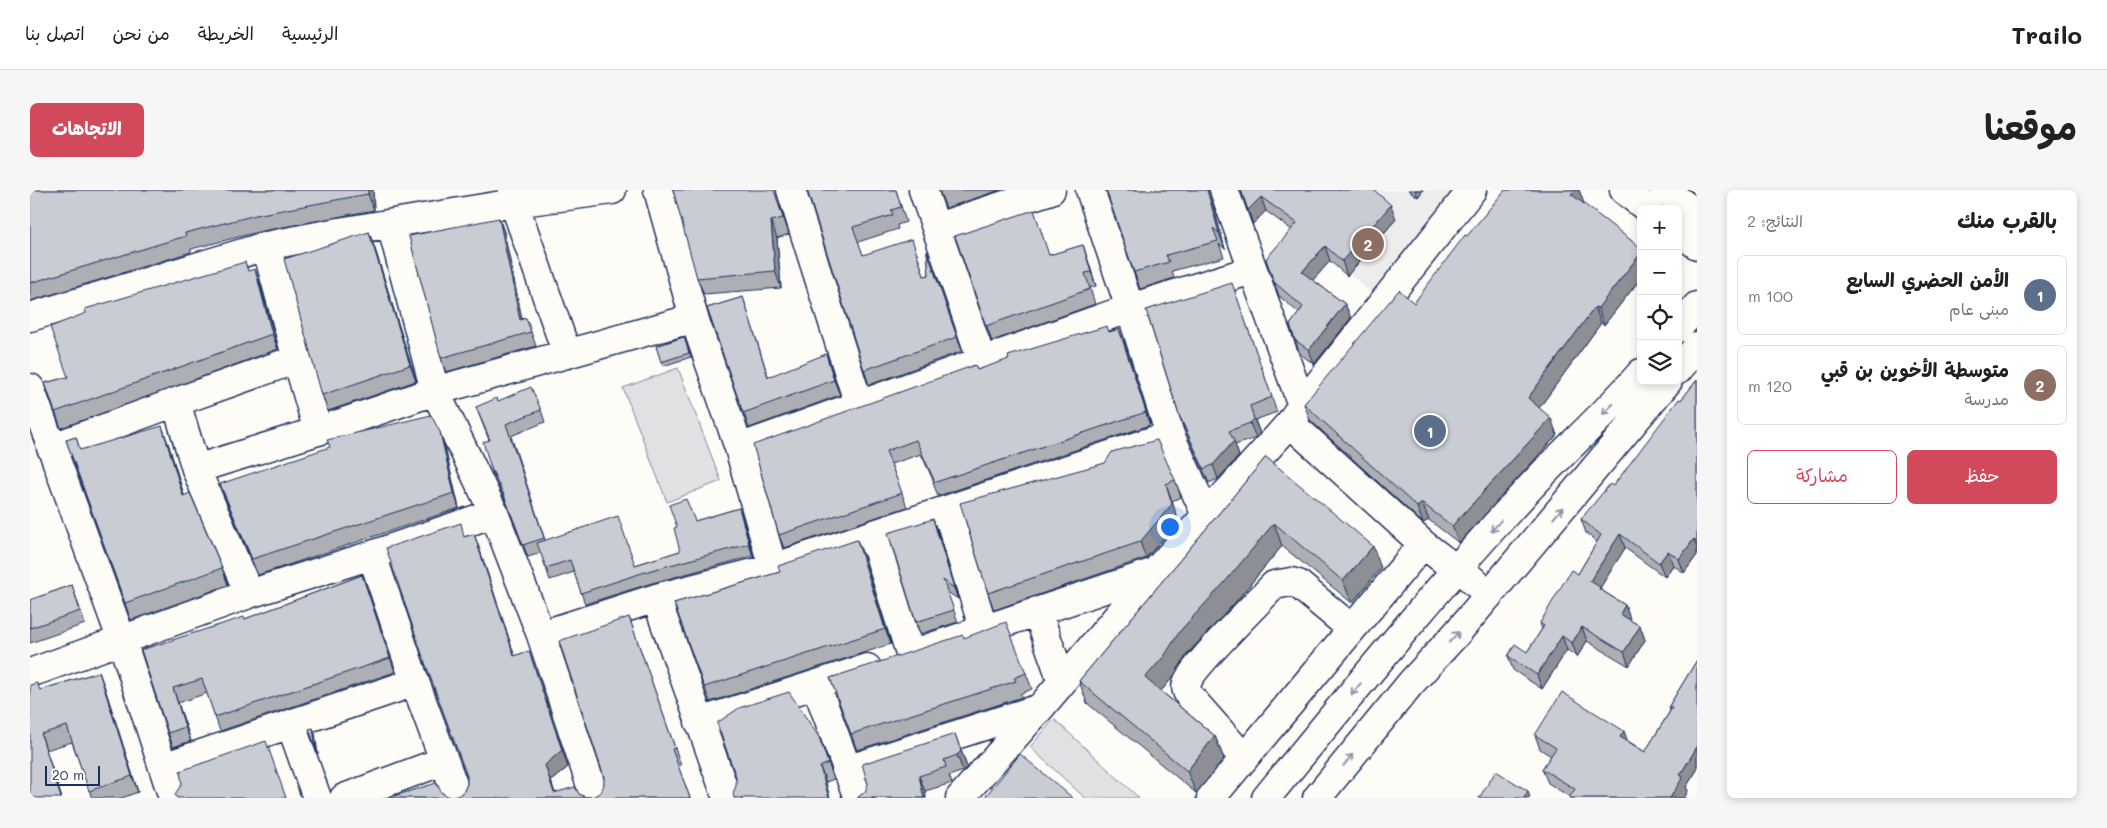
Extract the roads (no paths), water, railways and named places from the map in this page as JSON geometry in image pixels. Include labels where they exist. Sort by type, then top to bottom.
[{"type":"street","points":[[30,317],[266,246],[333,232],[391,224],[514,196],[612,190]]},
{"type":"street","points":[[658,190],[694,318],[740,448],[773,568]]},
{"type":"street","points":[[791,190],[859,406]]},
{"type":"street","points":[[923,190],[982,361]]},
{"type":"street","points":[[937,227],[1051,190]]},
{"type":"street","points":[[1090,190],[1170,435],[1206,515]]},
{"type":"street","points":[[1224,190],[1252,270],[1296,414],[1424,544],[1449,564],[1459,568],[1489,595]]},
{"type":"street","points":[[960,798],[1041,707],[1155,572],[1296,414],[1472,190]]},
{"type":"street","points":[[1624,190],[1643,205]]},
{"type":"street","points":[[1664,190],[1697,214]]},
{"type":"street","points":[[514,196],[567,354]]},
{"type":"street","points":[[391,224],[435,391],[494,513],[541,635],[595,798]]},
{"type":"street","points":[[1682,235],[1697,245]]},
{"type":"street","points":[[266,246],[318,431]]},
{"type":"street","points":[[740,448],[1130,308],[1252,270]]},
{"type":"street","points":[[1682,323],[1697,306]]},
{"type":"street","points":[[196,469],[318,431],[435,391],[694,318]]},
{"type":"street","points":[[1682,365],[1697,347]]},
{"type":"street","points":[[51,448],[297,359]]},
{"type":"street","points":[[1266,798],[1381,659],[1523,495],[1619,399],[1637,378]]},
{"type":"street","points":[[1317,798],[1411,683],[1457,633],[1665,385]]},
{"type":"street","points":[[30,388],[122,641],[173,798]]},
{"type":"street","points":[[176,402],[196,469],[249,594]]},
{"type":"street","points":[[541,635],[656,598],[773,568],[1170,435]]},
{"type":"street","points":[[947,510],[984,630]]},
{"type":"street","points":[[30,673],[249,594],[372,555],[494,513]]},
{"type":"street","points":[[873,535],[910,653]]},
{"type":"street","points":[[1211,798],[1424,544]]},
{"type":"street","points":[[372,555],[415,682],[458,798]]},
{"type":"street","points":[[699,722],[984,630],[1155,572]]},
{"type":"street","points":[[1244,758],[1186,690],[1187,682],[1198,666],[1274,585],[1283,583],[1298,584],[1352,629]]},
{"type":"street","points":[[656,598],[727,798]]},
{"type":"street","points":[[1037,611],[1062,681]]},
{"type":"street","points":[[1381,659],[1411,683]]},
{"type":"street","points":[[163,767],[415,682]]},
{"type":"street","points":[[816,685],[858,798]]},
{"type":"street","points":[[846,770],[1041,707]]},
{"type":"street","points":[[291,725],[317,798]]},
{"type":"street","points":[[344,798],[443,760]]},
{"type":"place","name":"متوسطة الأخوين بن قبي","points":[[1368,244]]},
{"type":"place","name":"الأمن الحضري السابع","points":[[1430,431]]}]
